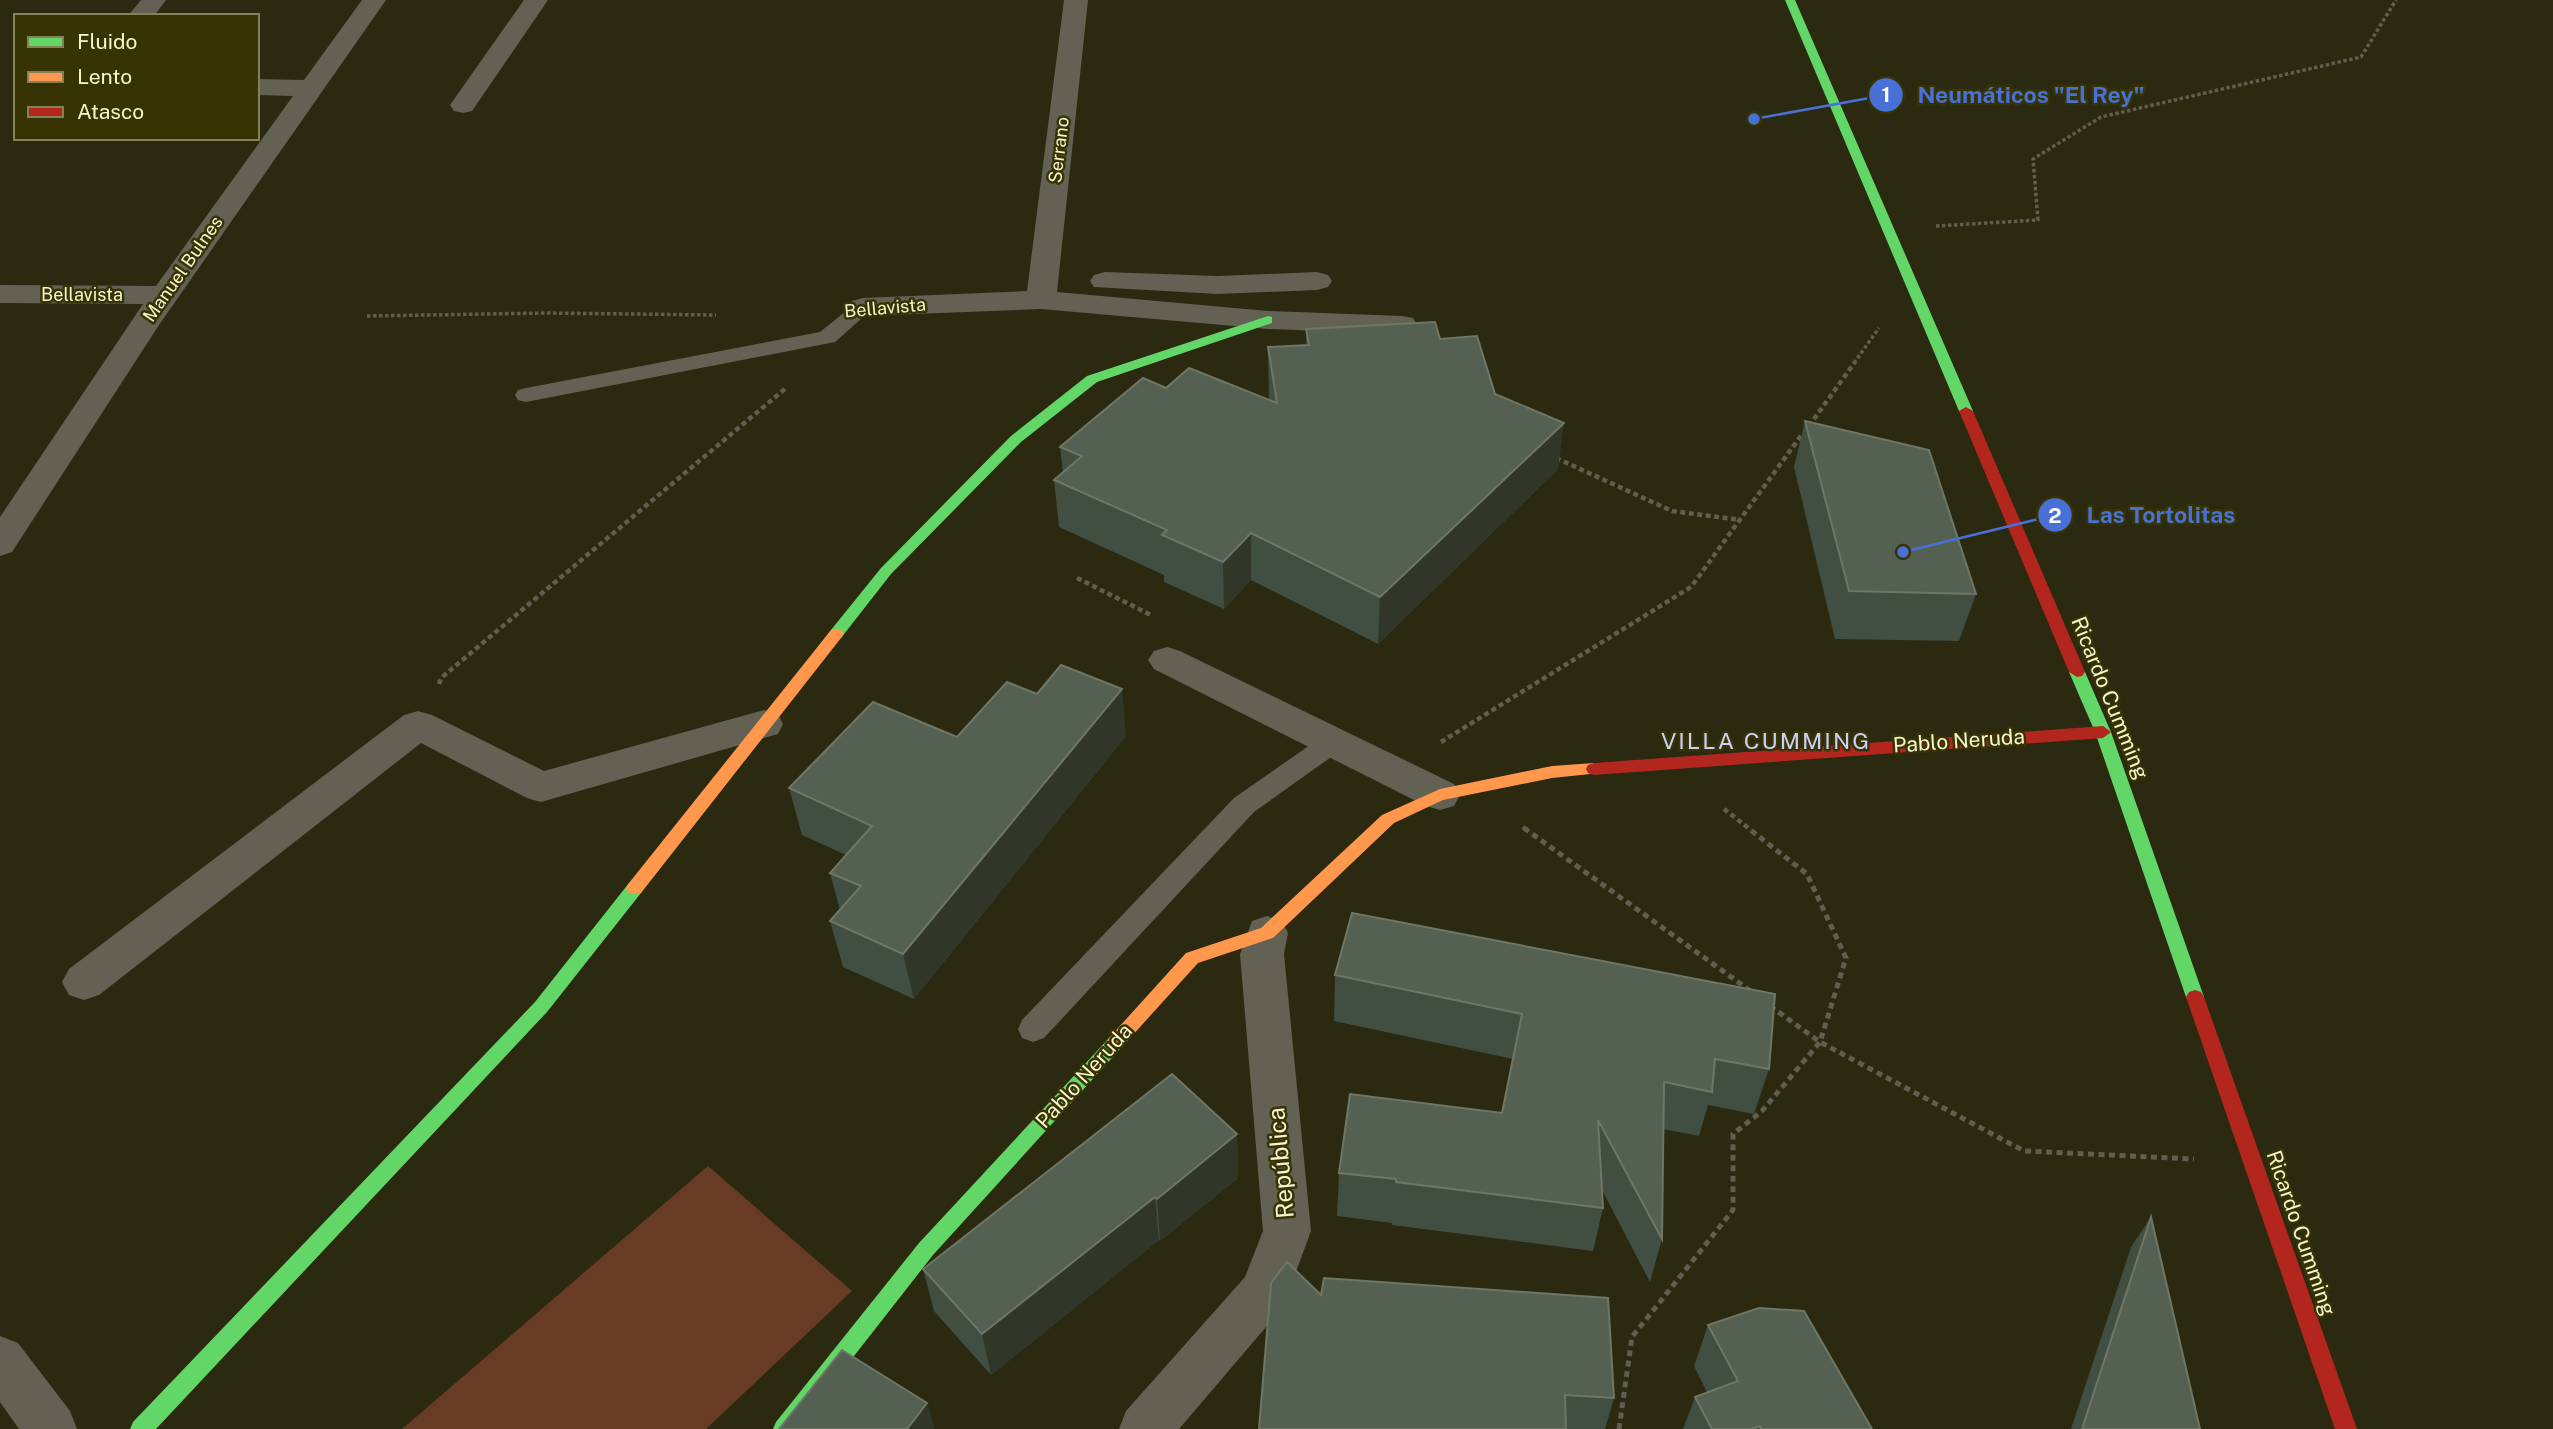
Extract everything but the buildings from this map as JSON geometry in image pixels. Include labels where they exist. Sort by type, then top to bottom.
[{"type":"street","points":[[142,14],[154,0]]},
{"type":"street","name":"Manuel Bulnes","points":[[0,544],[164,295],[374,0]]},
{"type":"street","points":[[463,106],[536,0]]},
{"type":"street","name":"Serrano","points":[[1043,290],[1076,0]]},
{"type":"street","name":"Ricardo Cumming","points":[[1790,0],[2103,732],[2346,1429]]},
{"type":"street","points":[[259,87],[312,88]]},
{"type":"street","points":[[1043,290],[1317,281]]},
{"type":"street","name":"Bellavista","points":[[863,307],[1043,290],[1268,320],[1402,325]]},
{"type":"street","name":"Bellavista","points":[[0,294],[164,295]]},
{"type":"street","points":[[141,1429],[541,1007],[886,571],[1016,439],[1092,379],[1268,320]]},
{"type":"street","points":[[1167,660],[1440,795]]},
{"type":"street","points":[[84,982],[418,725],[541,787],[764,724]]},
{"type":"street","name":"Pablo Neruda","points":[[784,1429],[926,1250],[1192,958],[1267,933],[1388,819],[1440,795],[1552,772],[2103,732]]},
{"type":"street","name":"República","points":[[1145,1429],[1265,1291],[1287,1231],[1262,954],[1267,933]]},
{"type":"street","points":[[0,1360],[51,1429]]},
{"type":"lane","points":[[526,395],[827,337],[863,307]]},
{"type":"lane","points":[[1033,1029],[1244,805],[1332,743]]},
{"type":"path","points":[[1886,229],[2038,220],[2034,159],[2101,117],[2361,57],[2396,0]]},
{"type":"path","points":[[1391,772],[1691,587],[1910,284]]},
{"type":"path","points":[[367,316],[545,313],[724,315]]},
{"type":"path","points":[[418,725],[441,678],[820,359],[827,337]]},
{"type":"path","points":[[1548,454],[1672,511],[1741,520]]},
{"type":"path","points":[[1077,578],[1161,620],[1167,660]]},
{"type":"path","points":[[1619,1429],[1633,1336],[1733,1210],[1733,1134],[1762,1111],[1821,1042],[1846,958],[1807,874],[1665,764]]},
{"type":"path","points":[[1440,795],[1519,824],[1754,994]]},
{"type":"path","points":[[1765,1002],[1821,1042],[2024,1151],[2255,1162]]},
{"type":"shaded area","points":[[708,1166],[852,1291],[706,1429],[402,1429]]},
{"type":"traffic: fast","points":[[1790,0],[1966,411]]},
{"type":"traffic: fast","points":[[836,634],[886,571],[1016,439],[1092,379],[1268,320]]},
{"type":"traffic: fast","points":[[2077,672],[2103,732],[2195,997]]},
{"type":"traffic: fast","points":[[141,1429],[541,1007],[635,888]]},
{"type":"traffic: fast","points":[[784,1429],[926,1249],[1115,1043]]},
{"type":"traffic: slow","points":[[635,888],[836,634]]},
{"type":"traffic: slow","points":[[1115,1043],[1192,958],[1267,933],[1388,819],[1440,795],[1552,772],[1594,769]]},
{"type":"traffic: jam","points":[[1966,411],[2077,672]]},
{"type":"traffic: jam","points":[[1594,769],[2103,732]]},
{"type":"traffic: jam","points":[[2195,997],[2346,1429]]},
{"type":"place","name":"Neumáticos \"El Rey\"","points":[[1754,119]]},
{"type":"place","name":"Las Tortolitas","points":[[1903,552]]},
{"type":"district","name":"VILLA CUMMING","points":[[1766,741]]}]
